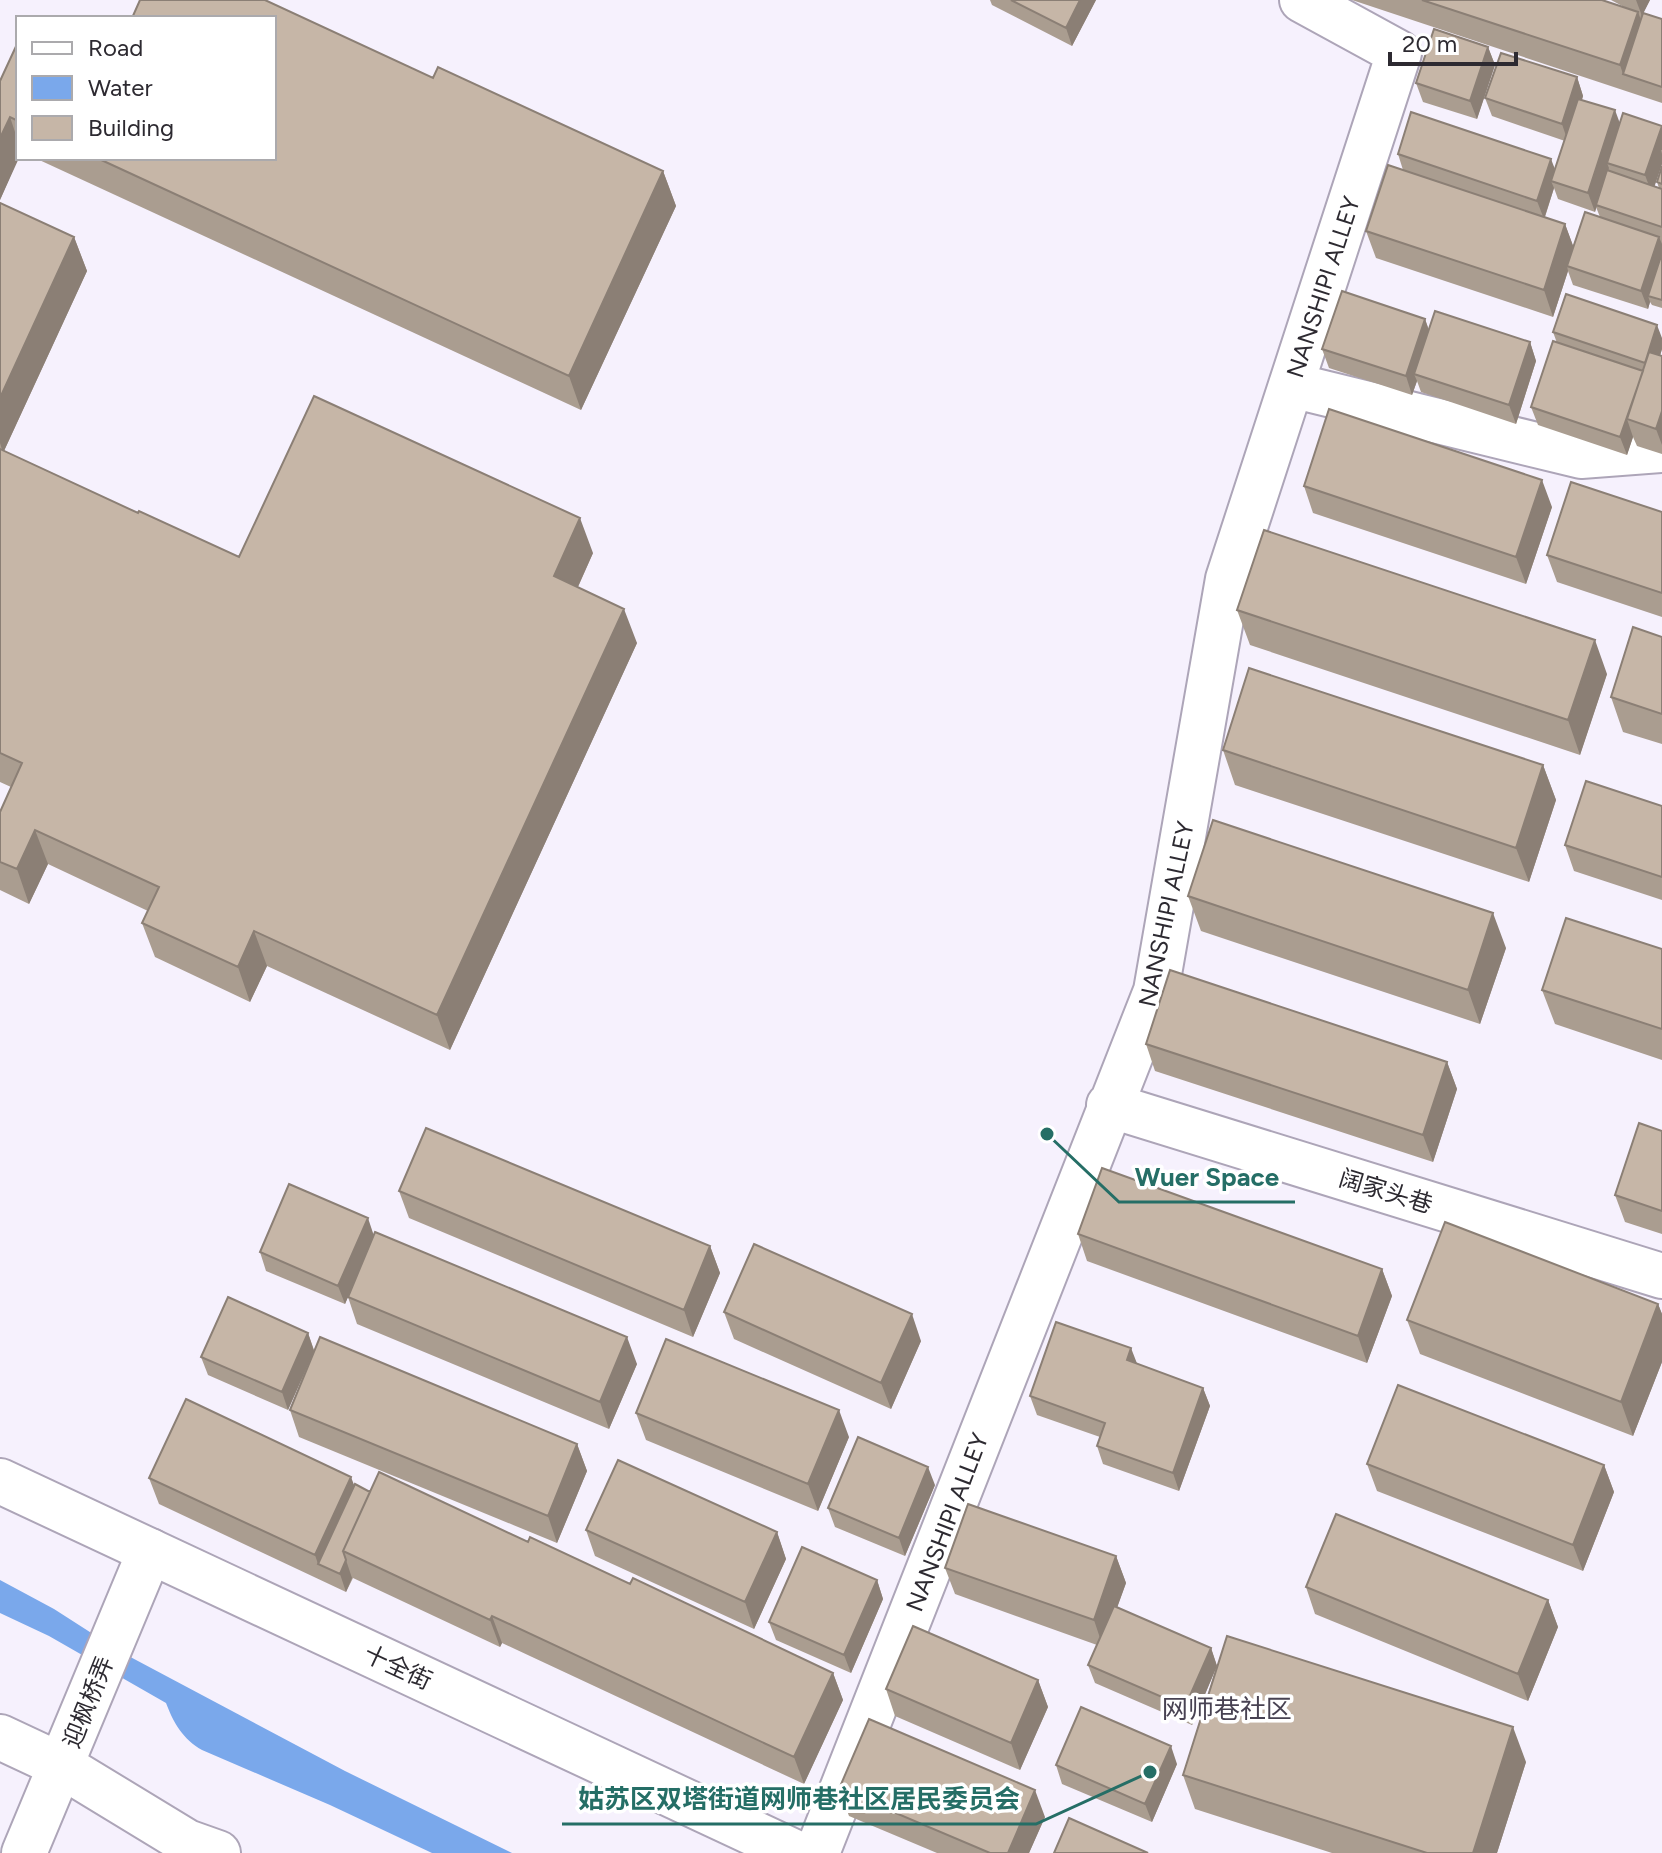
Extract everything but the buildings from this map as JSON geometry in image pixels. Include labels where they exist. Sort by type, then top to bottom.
[{"type":"street","name":"NANSHIPI ALLEY","points":[[817,1853],[1156,991],[1228,579],[1399,53],[1302,0]]},
{"type":"street","points":[[1291,385],[1581,456],[1662,450]]},
{"type":"street","name":"阔家头巷","points":[[1109,1105],[1662,1276]]},
{"type":"street","name":"十全街","points":[[0,1481],[796,1853]]},
{"type":"street","name":"迎枫桥弄","points":[[24,1853],[150,1551]]},
{"type":"street","points":[[0,1737],[62,1766],[187,1842],[218,1853]]},
{"type":"water","points":[[0,1580],[54,1609],[121,1652],[345,1771],[512,1853],[432,1853],[202,1750],[180,1730],[166,1703],[49,1636],[0,1613]]},
{"type":"place","name":"Wuer Space","points":[[1047,1134]]},
{"type":"place","name":"姑苏区双塔街道网师巷社区居民委员会","points":[[1150,1772]]},
{"type":"district","name":"网师巷社区","points":[[1227,1709]]}]
